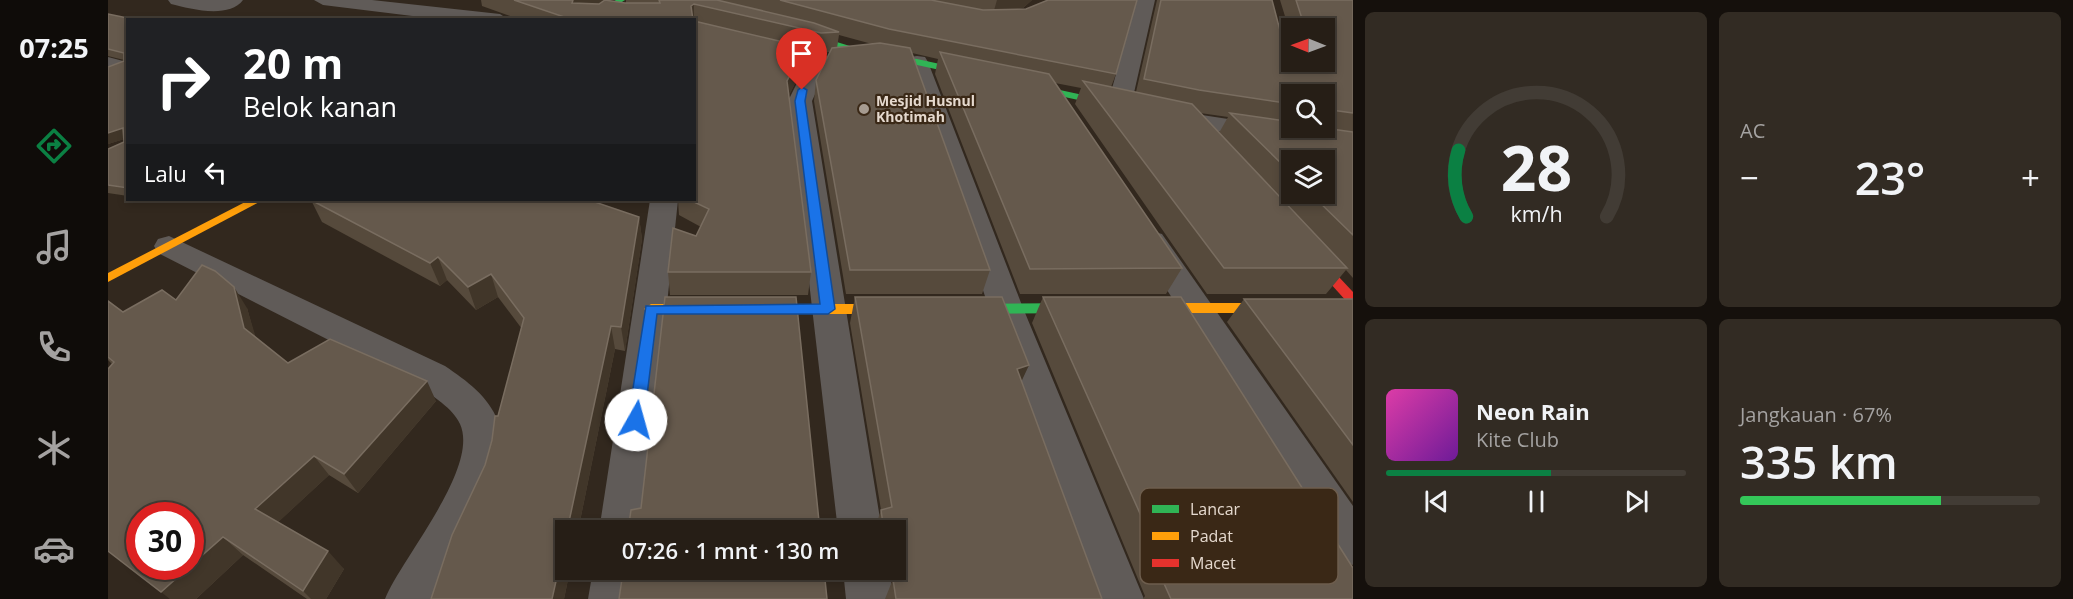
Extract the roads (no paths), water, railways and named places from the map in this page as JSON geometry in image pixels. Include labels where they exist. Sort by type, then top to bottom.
[{"type":"street","points":[[177,0],[214,6],[234,0]]},
{"type":"street","points":[[323,0],[467,18]]},
{"type":"street","points":[[858,520],[800,101],[802,90],[817,70],[808,58],[875,56],[916,62],[1125,107],[1146,0]]},
{"type":"street","points":[[591,18],[619,7]]},
{"type":"street","points":[[776,25],[820,36],[875,56]]},
{"type":"street","points":[[916,62],[1006,308],[1120,599]]},
{"type":"street","points":[[1051,91],[1077,131]]},
{"type":"street","points":[[1190,125],[1353,146]]},
{"type":"street","points":[[108,278],[255,201]]},
{"type":"street","points":[[622,520],[664,201]]},
{"type":"street","points":[[1136,220],[1316,488]]},
{"type":"street","points":[[1298,240],[1349,305]]},
{"type":"street","points":[[169,246],[432,376],[458,395],[473,414],[481,429],[473,477],[450,533],[431,569],[409,599]]},
{"type":"street","points":[[946,309],[1101,308]]},
{"type":"street","points":[[1136,308],[1297,308]]},
{"type":"street","points":[[651,309],[911,309]]},
{"type":"street","points":[[1338,522],[1353,544]]},
{"type":"street","points":[[612,599],[615,580]]},
{"type":"street","points":[[867,580],[870,599]]},
{"type":"lane","points":[[108,62],[121,66],[108,72]]},
{"type":"place","name":"Mesjid Husnul Khotimah","points":[[864,109]]}]
